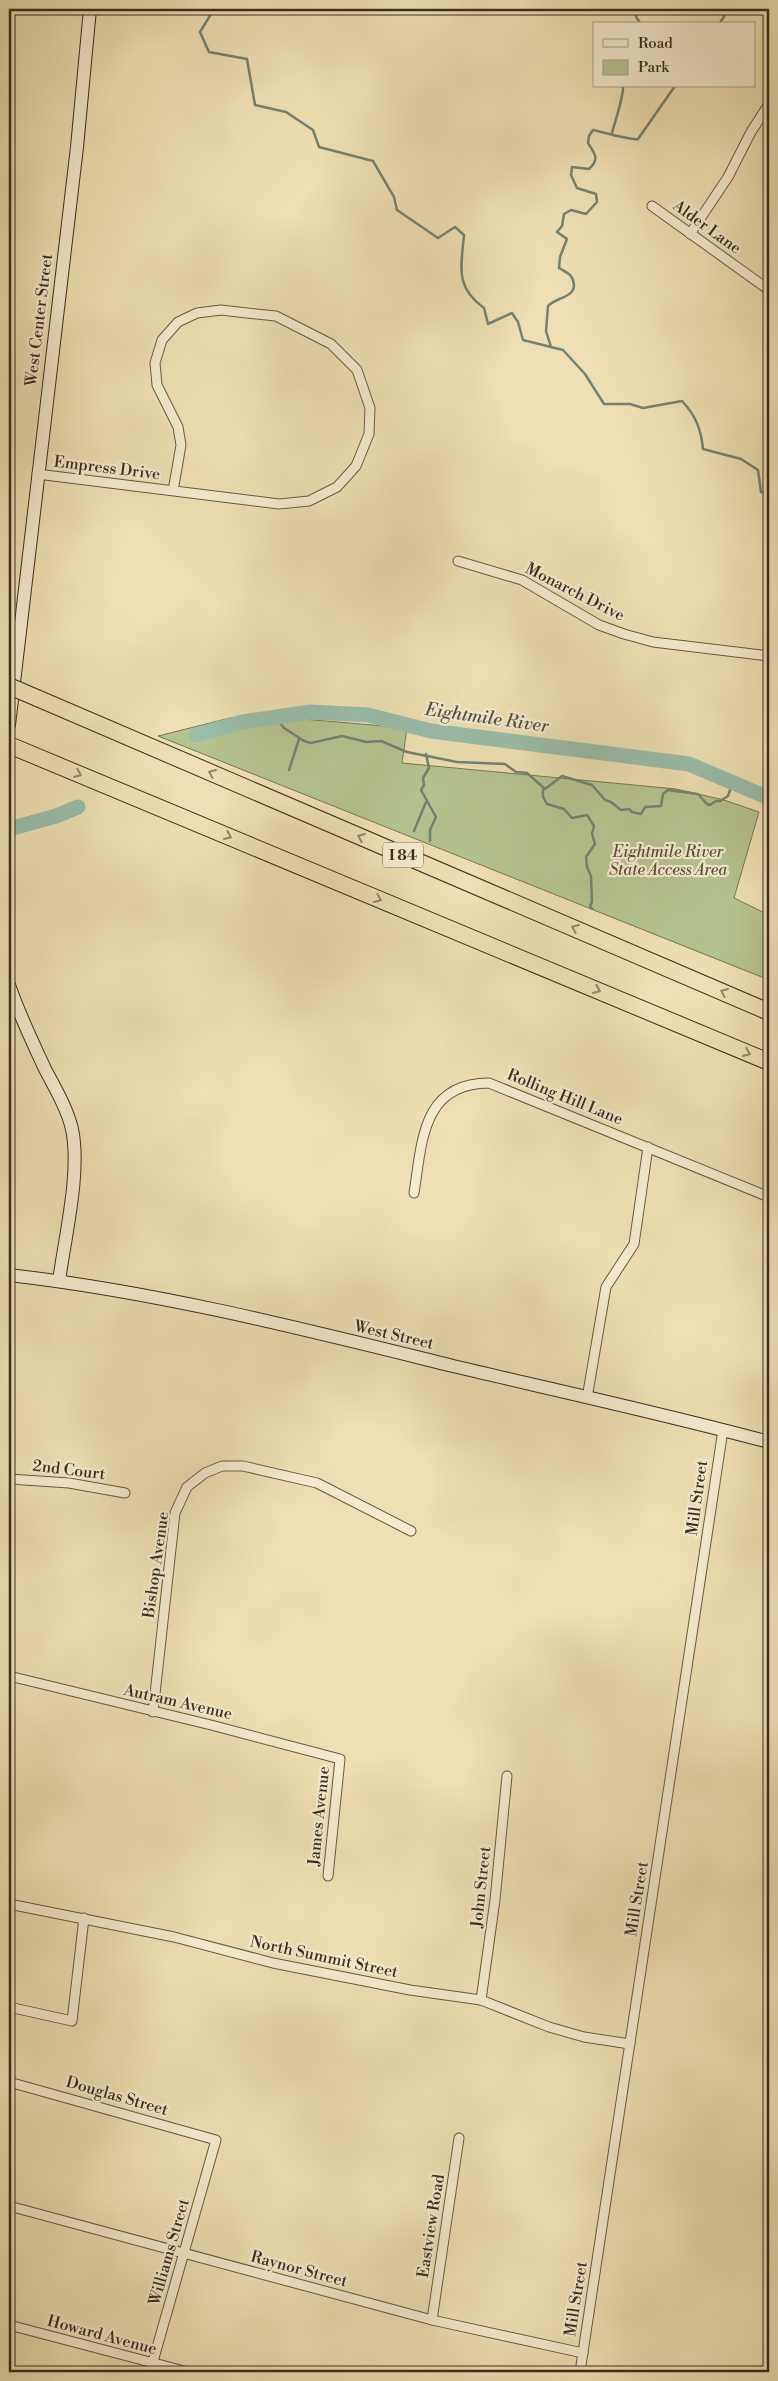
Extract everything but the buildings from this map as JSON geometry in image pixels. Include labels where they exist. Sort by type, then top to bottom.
[{"type":"highway","name":"I 84","points":[[9,686],[769,1012]]},
{"type":"highway","points":[[9,745],[769,1062]]},
{"type":"street","name":"West Center Street","points":[[9,725],[37,474],[77,147],[90,9]]},
{"type":"street","points":[[690,234],[728,177],[751,132],[769,104]]},
{"type":"street","name":"Alder Lane","points":[[652,206],[769,290]]},
{"type":"street","name":"Empress Drive","points":[[37,474],[173,491],[279,504],[309,501],[337,487],[356,466],[369,434],[370,408],[357,370],[331,344],[276,316],[221,310],[197,312],[178,322],[162,340],[155,363],[157,385],[178,427],[181,445],[173,491]]},
{"type":"street","name":"Monarch Drive","points":[[458,561],[522,580],[599,625],[624,634],[653,642],[769,656]]},
{"type":"street","points":[[9,985],[27,1031],[63,1105],[72,1128],[75,1151],[74,1174],[59,1280]]},
{"type":"street","name":"Rolling Hill Lane","points":[[414,1193],[425,1129],[430,1114],[439,1102],[451,1092],[476,1083],[489,1083],[502,1086],[769,1197]]},
{"type":"street","points":[[587,1398],[606,1287],[634,1244],[648,1147]]},
{"type":"street","name":"West Street","points":[[9,1278],[59,1280],[133,1292],[769,1442]]},
{"type":"street","name":"Mill Street","points":[[580,2372],[723,1430]]},
{"type":"street","name":"Bishop Avenue","points":[[153,1712],[175,1513],[188,1487],[205,1474],[222,1466],[243,1466],[317,1483],[412,1531]]},
{"type":"street","name":"2nd Court","points":[[9,1479],[69,1483],[125,1493]]},
{"type":"street","name":"Autram Avenue","points":[[9,1676],[211,1725],[340,1759]]},
{"type":"street","name":"James Avenue","points":[[328,1876],[340,1759]]},
{"type":"street","name":"John Street","points":[[481,2000],[495,1900],[507,1776]]},
{"type":"street","name":"North Summit Street","points":[[9,1904],[174,1937],[282,1965],[410,1990],[481,2000],[549,2027],[584,2037],[630,2044]]},
{"type":"street","points":[[9,2007],[72,2021],[84,1918]]},
{"type":"street","name":"Douglas Street","points":[[9,2082],[216,2140]]},
{"type":"street","name":"Eastview Road","points":[[432,2320],[459,2138]]},
{"type":"street","name":"Williams Street","points":[[151,2368],[185,2255],[216,2140]]},
{"type":"street","name":"Raynor Street","points":[[9,2206],[185,2255],[432,2320],[583,2353]]},
{"type":"street","name":"Howard Avenue","points":[[9,2325],[151,2368],[188,2372]]},
{"type":"green space","name":"Eightmile River State Access Area","points":[[279,717],[407,728],[402,763],[676,789],[724,800],[759,812],[734,898],[769,915],[769,980],[158,736],[230,718]]},
{"type":"waterway","points":[[211,9],[211,14],[200,32],[209,52],[247,59],[255,105],[286,112],[313,130],[319,147],[373,161],[394,197],[397,210],[438,238],[455,227],[464,235],[461,267],[464,284],[468,292],[484,308],[488,324],[512,313],[518,322],[523,340],[563,350],[585,374],[604,404],[630,404],[643,408],[682,401],[697,423],[703,449],[741,459],[758,470],[761,492],[769,494]]},
{"type":"waterway","points":[[636,9],[636,17],[640,22]]},
{"type":"waterway","points":[[720,22],[729,9]]},
{"type":"waterway","points":[[612,133],[623,88]]},
{"type":"waterway","points":[[551,347],[546,331],[548,306],[568,295],[574,285],[571,276],[559,268],[560,257],[567,239],[557,232],[562,226],[564,214],[571,210],[586,214],[597,202],[596,194],[577,188],[571,175],[572,167],[589,169],[594,162],[595,156],[588,143],[589,136],[593,130],[624,138],[638,139],[674,88]]},
{"type":"waterway","name":"Eightmile River","points":[[196,735],[242,722],[310,712],[368,715],[431,731],[689,764],[769,798]]},
{"type":"waterway","points":[[275,717],[284,728],[304,741],[311,743],[342,736],[366,742],[381,741],[407,752],[457,762],[505,764],[516,772],[527,773],[545,789],[562,776],[592,785],[605,800],[621,810],[629,809],[632,812],[641,814],[645,807],[661,806],[663,794],[668,790],[698,794],[710,805],[728,796],[733,782]]},
{"type":"waterway","points":[[289,770],[299,739]]},
{"type":"waterway","points":[[426,754],[429,768],[423,778],[424,785],[421,790],[436,817],[430,830],[430,841]]},
{"type":"waterway","points":[[543,789],[543,797],[547,804],[564,809],[572,818],[587,815],[594,826],[592,834],[595,844],[586,857],[587,867],[591,876],[592,902],[590,906],[592,909]]},
{"type":"waterway","name":"Eightmile River","points":[[766,796],[769,792]]},
{"type":"waterway","points":[[414,831],[426,802]]},
{"type":"waterway","name":"Eightmile River","points":[[9,829],[56,816],[78,807]]}]
